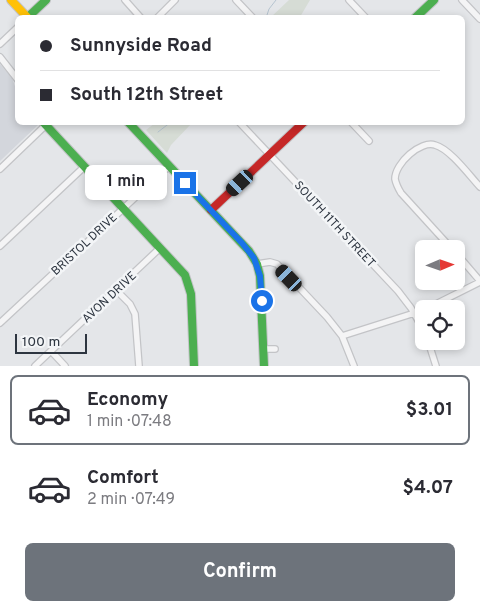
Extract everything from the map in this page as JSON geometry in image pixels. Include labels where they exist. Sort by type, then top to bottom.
[{"type":"street","points":[[12,0],[25,15]]},
{"type":"street","points":[[31,15],[46,0]]},
{"type":"street","points":[[125,0],[138,15]]},
{"type":"street","points":[[160,15],[175,0]]},
{"type":"street","points":[[236,0],[250,15]]},
{"type":"street","points":[[349,0],[363,15]]},
{"type":"street","points":[[418,15],[434,0]]},
{"type":"street","points":[[462,0],[480,19]]},
{"type":"street","points":[[0,44],[15,30]]},
{"type":"street","points":[[0,57],[15,76]]},
{"type":"street","points":[[0,168],[45,125]]},
{"type":"street","points":[[47,125],[185,275],[191,294],[194,366]]},
{"type":"street","points":[[131,125],[249,251],[257,264],[262,285],[264,366]]},
{"type":"street","name":"SOUTH 11TH STREET","points":[[243,125],[398,291],[414,314]]},
{"type":"street","points":[[211,210],[301,125]]},
{"type":"street","points":[[355,125],[369,141]]},
{"type":"street","points":[[444,240],[401,193],[397,186],[396,172],[407,157],[424,144],[434,144],[441,147],[480,187]]},
{"type":"street","name":"BRISTOL DRIVE","points":[[0,322],[169,166]]},
{"type":"street","points":[[0,246],[84,167]]},
{"type":"street","name":"AVON DRIVE","points":[[35,366],[160,248]]},
{"type":"street","points":[[257,264],[270,262],[277,264],[327,317],[342,336],[354,366]]},
{"type":"street","points":[[443,300],[480,281],[465,264]]},
{"type":"street","points":[[116,290],[130,304],[135,314],[137,322],[138,366]]},
{"type":"street","points":[[342,336],[414,314]]},
{"type":"street","points":[[264,349],[275,349]]},
{"type":"street","points":[[431,350],[436,366]]},
{"type":"street","points":[[51,351],[65,366]]},
{"type":"shaded area","points":[[289,0],[310,0],[301,15],[273,15]]},
{"type":"shaded area","points":[[0,64],[12,78],[15,86],[15,125],[38,125],[0,161]]},
{"type":"shaded area","points":[[152,125],[190,125],[171,145],[167,153],[146,130]]},
{"type":"waterway","points":[[267,15],[276,0]]},
{"type":"waterway","points":[[158,132],[167,125]]},
{"type":"traffic: fast","points":[[30,15],[46,0]]},
{"type":"traffic: fast","points":[[418,15],[434,0]]},
{"type":"traffic: fast","points":[[46,125],[185,275],[191,294],[194,366]]},
{"type":"traffic: fast","points":[[131,125],[249,251],[257,264],[260,276],[264,366]]},
{"type":"traffic: slow","points":[[11,0],[25,15]]},
{"type":"traffic: jam","points":[[211,210],[301,125]]},
{"type":"route","points":[[185,183],[254,258],[262,285],[262,301]]}]
